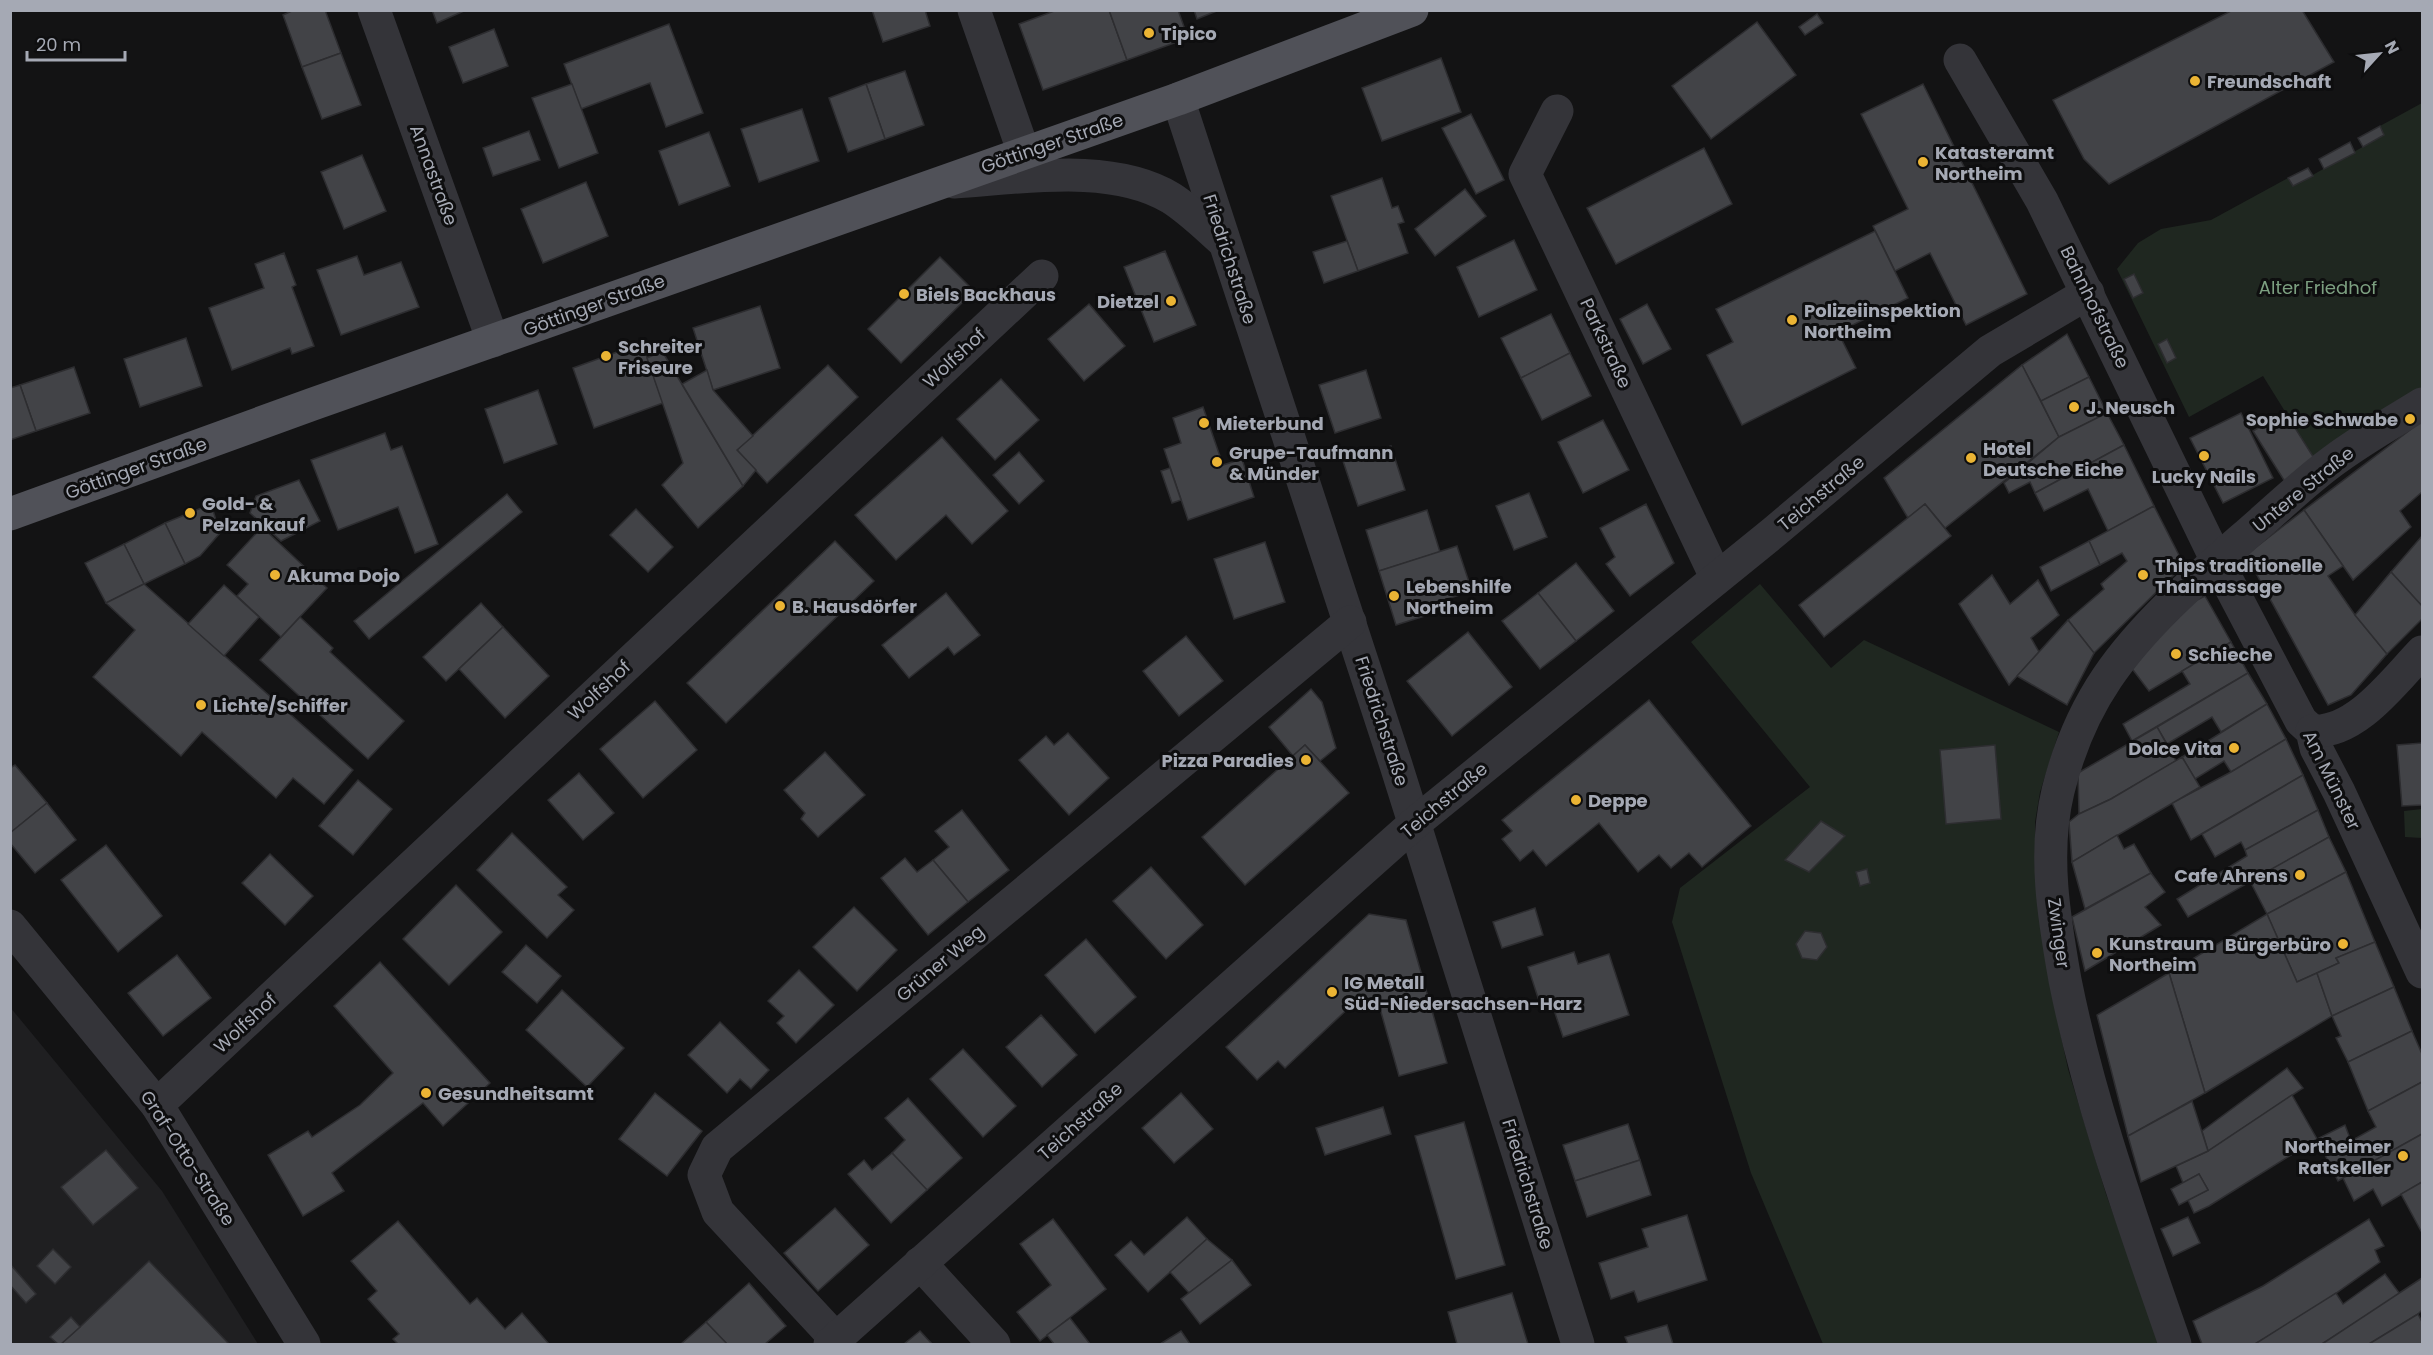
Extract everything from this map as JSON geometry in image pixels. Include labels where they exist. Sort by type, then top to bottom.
[{"type":"main road","name":"Göttinger Straße","points":[[10,513],[1178,99],[1412,10]]},
{"type":"street","name":"Annastraße","points":[[375,10],[493,340]]},
{"type":"street","points":[[974,10],[1024,153]]},
{"type":"street","name":"Bahnhofstraße","points":[[1960,60],[2042,201],[2217,561]]},
{"type":"street","name":"Friedrichstraße","points":[[1178,99],[1415,823],[1578,1344]]},
{"type":"street","name":"Parkstraße","points":[[1557,111],[1525,174],[1716,576]]},
{"type":"street","points":[[937,184],[1059,176],[1121,179],[1169,198],[1224,242]]},
{"type":"street","name":"Wolfshof","points":[[157,1105],[1042,276]]},
{"type":"street","name":"Teichstraße","points":[[833,1342],[1415,823],[1716,576],[1783,524],[1990,351],[2088,292]]},
{"type":"street","name":"Untere Straße","points":[[2217,561],[2333,460],[2422,404]]},
{"type":"street","name":"Am Münster","points":[[2217,561],[2301,721],[2312,731],[2316,748],[2339,792],[2422,972]]},
{"type":"street","name":"Zwinger","points":[[2175,1344],[2125,1199],[2083,1061],[2057,936],[2052,875],[2052,826],[2066,762],[2080,724],[2107,677],[2148,628],[2217,561]]},
{"type":"street","name":"Grüner Weg","points":[[833,1342],[718,1212],[704,1175],[717,1148],[1350,622]]},
{"type":"street","points":[[2312,731],[2325,732],[2351,722],[2422,652]]},
{"type":"street","name":"Graf-Otto-Straße","points":[[10,926],[157,1105],[304,1344]]},
{"type":"street","points":[[920,1263],[994,1344]]},
{"type":"shaded area","points":[[10,1007],[162,1191],[258,1344],[11,1344]]},
{"type":"green space","name":"Alter Friedhof","points":[[2422,103],[2422,392],[2319,466],[2263,376],[2189,417],[2117,269],[2138,243],[2161,229],[2211,220],[2288,178],[2293,186],[2384,135],[2380,126]]},
{"type":"green space","points":[[1760,584],[1831,668],[1864,640],[2059,732],[2040,792],[2035,822],[2035,857],[2049,980],[2068,1069],[2106,1194],[2160,1344],[1823,1344],[1751,1173],[1672,922],[1680,888],[1810,787],[1691,642]]},
{"type":"green space","points":[[2422,809],[2422,838],[2405,837],[2404,811]]},
{"type":"building","points":[[294,10],[325,10],[341,53],[302,67],[283,15]]},
{"type":"building","points":[[432,10],[466,10],[437,23]]},
{"type":"building","points":[[872,10],[925,10],[930,26],[883,42]]},
{"type":"building","points":[[1057,10],[1109,10],[1127,60],[1043,90],[1019,24]]},
{"type":"building","points":[[1109,10],[1178,10],[1188,38],[1127,60]]},
{"type":"building","points":[[1194,10],[1219,10],[1197,19]]},
{"type":"building","name":"Freundschaft","points":[[2233,10],[2302,10],[2334,62],[2109,184],[2084,159],[2053,100]]},
{"type":"building","points":[[1817,14],[1823,23],[1805,35],[1799,27]]},
{"type":"building","points":[[1757,22],[1796,75],[1711,139],[1672,86]]},
{"type":"building","points":[[669,24],[703,113],[666,127],[650,83],[581,109],[564,64]]},
{"type":"building","points":[[494,29],[508,66],[463,83],[449,47]]},
{"type":"building","points":[[341,53],[361,105],[322,119],[302,67]]},
{"type":"building","points":[[1441,58],[1461,112],[1382,141],[1362,88]]},
{"type":"building","points":[[905,71],[924,125],[885,139],[866,84]]},
{"type":"building","points":[[572,84],[598,153],[559,168],[532,98]]},
{"type":"building","points":[[866,84],[885,139],[848,152],[829,98]]},
{"type":"building","name":"Katasteramt Northeim","points":[[1923,84],[2027,294],[1966,325],[1930,253],[1895,271],[1873,226],[1908,209],[1861,114]]},
{"type":"building","points":[[802,109],[819,161],[759,182],[741,129]]},
{"type":"building","points":[[1471,114],[1504,180],[1476,194],[1442,128]]},
{"type":"building","points":[[2380,126],[2384,135],[2363,147],[2358,138]]},
{"type":"building","points":[[529,131],[540,160],[493,176],[483,148]]},
{"type":"building","points":[[709,132],[730,186],[679,205],[659,151]]},
{"type":"building","points":[[2350,142],[2355,153],[2324,169],[2319,159]]},
{"type":"building","points":[[1704,148],[1732,204],[1616,264],[1587,208]]},
{"type":"building","points":[[362,155],[386,211],[344,229],[321,172]]},
{"type":"building","points":[[2308,168],[2313,176],[2293,186],[2288,178]]},
{"type":"building","points":[[1382,178],[1392,208],[1398,206],[1404,222],[1398,224],[1408,253],[1358,271],[1331,196]]},
{"type":"building","points":[[586,182],[608,236],[543,263],[521,209]]},
{"type":"building","points":[[1465,189],[1486,216],[1435,256],[1415,229]]},
{"type":"building","name":"Polizeiinspektion Northeim","points":[[1875,231],[1908,298],[1838,332],[1856,368],[1742,425],[1707,355],[1733,342],[1716,309]]},
{"type":"building","points":[[1514,240],[1537,290],[1479,317],[1457,267]]},
{"type":"building","points":[[1347,241],[1358,271],[1324,283],[1313,252]]},
{"type":"building","points":[[1165,251],[1196,325],[1154,342],[1124,267]]},
{"type":"building","points":[[284,253],[296,285],[292,287],[314,346],[292,354],[290,348],[232,370],[209,308],[264,288],[255,264]]},
{"type":"building","points":[[357,256],[364,275],[401,262],[419,307],[341,335],[317,270]]},
{"type":"building","points":[[940,257],[974,291],[901,363],[868,329]]},
{"type":"building","points":[[2134,274],[2143,293],[2133,298],[2124,279]]},
{"type":"building","points":[[1089,304],[1125,346],[1084,381],[1048,339]]},
{"type":"building","points":[[1647,304],[1671,349],[1643,364],[1620,319]]},
{"type":"building","points":[[760,306],[780,368],[713,390],[693,328]]},
{"type":"building","points":[[1551,314],[1570,353],[1521,378],[1501,338]]},
{"type":"building","points":[[2067,334],[2089,377],[2041,401],[2022,365]]},
{"type":"building","points":[[186,338],[202,386],[140,407],[124,359]]},
{"type":"building","points":[[2167,339],[2176,358],[2167,363],[2158,344]]},
{"type":"building","points":[[642,343],[663,403],[594,428],[573,368]]},
{"type":"building","points":[[662,351],[743,486],[698,528],[662,485],[683,463],[647,358]]},
{"type":"building","points":[[1570,353],[1591,396],[1542,420],[1521,378]]},
{"type":"building","points":[[828,365],[858,397],[767,483],[737,450]]},
{"type":"building","name":"Hotel Deutsche Eiche","points":[[2022,365],[2059,437],[1945,528],[1925,504],[1908,518],[1884,478]]},
{"type":"building","points":[[74,367],[90,413],[36,431],[20,385]]},
{"type":"building","points":[[707,370],[713,390],[753,436],[737,450],[756,470],[743,486],[682,384]]},
{"type":"building","points":[[1366,370],[1381,418],[1335,433],[1319,385]]},
{"type":"building","name":"J. Neusch","points":[[2089,377],[2107,413],[2059,437],[2041,401]]},
{"type":"building","points":[[1001,379],[1039,420],[995,460],[957,419]]},
{"type":"building","points":[[20,385],[36,431],[10,440],[10,388]]},
{"type":"building","points":[[538,390],[557,444],[504,463],[485,409]]},
{"type":"building","points":[[1203,407],[1223,465],[1242,459],[1254,497],[1188,520],[1164,449],[1181,443],[1173,418]]},
{"type":"building","points":[[2285,412],[2319,466],[2287,485],[2253,431]]},
{"type":"building","points":[[2107,413],[2124,445],[2035,493],[2030,482],[2009,493],[2004,483],[2059,437]]},
{"type":"building","points":[[2241,413],[2273,478],[2223,503],[2190,438]]},
{"type":"building","points":[[1603,420],[1629,470],[1583,493],[1558,442]]},
{"type":"building","points":[[2422,421],[2422,492],[2400,511],[2411,527],[2353,580],[2304,510]]},
{"type":"building","points":[[385,433],[391,450],[402,446],[438,544],[415,553],[398,507],[338,530],[311,460]]},
{"type":"building","points":[[942,437],[1008,511],[972,544],[946,515],[896,560],[855,515]]},
{"type":"building","points":[[2124,445],[2154,506],[2108,531],[2088,489],[2044,511],[2035,493]]},
{"type":"building","points":[[1391,446],[1405,490],[1358,506],[1343,461]]},
{"type":"building","points":[[1019,452],[1044,481],[1019,504],[993,475]]},
{"type":"building","points":[[1170,468],[1181,500],[1172,503],[1161,471]]},
{"type":"building","points":[[299,480],[320,521],[281,541],[250,513],[256,496]]},
{"type":"building","points":[[1529,493],[1547,537],[1514,550],[1496,506]]},
{"type":"building","points":[[507,494],[522,512],[369,639],[354,621]]},
{"type":"building","points":[[211,504],[220,533],[200,556],[185,564],[165,523]]},
{"type":"building","points":[[1646,504],[1674,563],[1630,596],[1606,564],[1615,557],[1600,528]]},
{"type":"building","points":[[1925,504],[1951,536],[1824,637],[1799,605]]},
{"type":"building","name":"Thips traditionelle Thaimassage","points":[[2154,506],[2184,565],[2094,653],[2068,620],[2104,589],[2101,584],[2127,561],[2122,553],[2100,565],[2089,541]]},
{"type":"building","points":[[636,509],[673,547],[648,572],[610,535]]},
{"type":"building","points":[[1427,510],[1440,552],[1379,571],[1366,530]]},
{"type":"building","points":[[2304,510],[2343,566],[2328,576],[2355,615],[2387,654],[2351,695],[2328,705],[2246,555]]},
{"type":"building","points":[[165,523],[185,564],[144,584],[124,544]]},
{"type":"building","name":"Akuma Dojo","points":[[262,527],[327,588],[281,637],[237,596],[248,584],[227,565]]},
{"type":"building","points":[[2422,536],[2422,606],[2391,572]]},
{"type":"building","points":[[835,541],[874,581],[726,723],[687,683]]},
{"type":"building","points":[[2089,541],[2100,565],[2051,591],[2040,567]]},
{"type":"building","points":[[1265,542],[1285,602],[1234,619],[1214,559]]},
{"type":"building","points":[[124,544],[144,584],[106,603],[85,563]]},
{"type":"building","points":[[1457,546],[1472,591],[1444,600],[1447,609],[1396,625],[1379,571]]},
{"type":"building","points":[[1576,563],[1614,611],[1576,641],[1538,593]]},
{"type":"building","points":[[2391,572],[2422,606],[2422,619],[2387,654],[2355,615]]},
{"type":"building","points":[[1992,575],[2010,604],[2038,580],[2059,615],[2031,638],[2039,652],[2009,685],[1959,604]]},
{"type":"building","name":"Lichte/Schiffer","points":[[144,584],[353,770],[324,804],[293,778],[276,798],[202,732],[181,756],[93,677],[135,630],[106,603]]},
{"type":"building","points":[[224,585],[259,617],[224,656],[188,624]]},
{"type":"building","points":[[946,593],[980,635],[954,655],[948,647],[909,678],[882,645]]},
{"type":"building","points":[[1538,593],[1576,641],[1540,669],[1502,621]]},
{"type":"building","name":"Schieche","points":[[2205,596],[2231,642],[2149,691],[2130,666],[2179,609]]},
{"type":"building","points":[[481,603],[503,627],[446,681],[423,657]]},
{"type":"building","points":[[300,617],[333,648],[330,652],[404,721],[368,759],[260,660]]},
{"type":"building","points":[[2068,620],[2094,653],[2067,705],[2017,676]]},
{"type":"building","points":[[503,627],[549,676],[505,718],[459,669]]},
{"type":"building","points":[[1468,632],[1512,687],[1452,736],[1407,681]]},
{"type":"building","points":[[1186,636],[1223,681],[1179,716],[1143,671]]},
{"type":"building","points":[[2231,642],[2248,673],[2132,741],[2123,724],[2190,684],[2182,671]]},
{"type":"building","points":[[2248,673],[2267,704],[2221,732],[2212,717],[2167,744],[2157,727]]},
{"type":"building","points":[[1311,689],[1322,702],[1336,748],[1320,761],[1305,745],[1293,756],[1269,727]]},
{"type":"building","points":[[1649,700],[1751,826],[1702,867],[1689,853],[1671,868],[1659,855],[1638,872],[1599,823],[1546,866],[1533,850],[1520,861],[1502,839],[1512,831],[1502,820]]},
{"type":"building","points":[[655,701],[697,750],[643,798],[600,749]]},
{"type":"building","name":"Dolce Vita","points":[[2267,704],[2286,739],[2231,772],[2224,761],[2195,779],[2182,757]]},
{"type":"building","points":[[2157,727],[2176,761],[2111,799],[2079,814],[2078,773]]},
{"type":"building","points":[[1068,733],[1109,778],[1069,815],[1019,760],[1046,736],[1054,745]]},
{"type":"building","points":[[2286,739],[2303,775],[2191,840],[2172,803],[2231,772]]},
{"type":"building","points":[[2422,743],[2422,805],[2402,806],[2397,745]]},
{"type":"building","points":[[1305,745],[1349,793],[1245,885],[1202,837]]},
{"type":"building","points":[[1995,745],[2001,819],[1946,824],[1940,750]]},
{"type":"building","points":[[825,752],[865,795],[818,837],[801,819],[805,813],[784,790]]},
{"type":"building","points":[[2182,757],[2200,787],[2072,862],[2069,822],[2079,814],[2111,799]]},
{"type":"building","points":[[15,765],[47,803],[10,833],[10,768]]},
{"type":"building","points":[[579,773],[614,813],[583,840],[548,800]]},
{"type":"building","points":[[2303,775],[2318,810],[2245,850],[2241,842],[2215,857],[2202,834]]},
{"type":"building","points":[[358,780],[392,809],[353,855],[319,826]]},
{"type":"building","points":[[47,803],[76,840],[35,873],[10,843],[10,833]]},
{"type":"building","points":[[962,810],[1009,870],[968,902],[933,860],[949,847],[935,831]]},
{"type":"building","points":[[2318,810],[2329,837],[2188,917],[2177,899],[2247,856],[2245,850]]},
{"type":"building","points":[[1821,821],[1845,836],[1809,872],[1785,860]]},
{"type":"building","points":[[512,833],[567,887],[558,895],[574,910],[547,938],[477,870]]},
{"type":"building","points":[[2117,835],[2124,849],[2134,844],[2151,873],[2085,909],[2072,862]]},
{"type":"building","name":"Cafe Ahrens","points":[[2329,837],[2346,872],[2267,914],[2250,881]]},
{"type":"building","points":[[106,845],[162,916],[118,952],[61,880]]},
{"type":"building","points":[[270,854],[313,896],[285,925],[242,883]]},
{"type":"building","points":[[905,858],[917,872],[933,860],[968,902],[928,935],[881,878]]},
{"type":"building","points":[[1151,867],[1203,925],[1166,959],[1113,901]]},
{"type":"building","points":[[1867,869],[1870,883],[1860,886],[1856,872]]},
{"type":"building","points":[[2346,872],[2375,942],[2336,958],[2339,963],[2297,982],[2267,914]]},
{"type":"building","points":[[2151,873],[2165,892],[2145,907],[2161,925],[2085,971],[2072,917]]},
{"type":"building","points":[[456,885],[502,932],[449,985],[403,939]]},
{"type":"building","points":[[854,907],[897,950],[857,991],[813,947]]},
{"type":"building","points":[[1535,908],[1543,935],[1502,948],[1493,922]]},
{"type":"building","points":[[1369,914],[1406,920],[1447,1063],[1399,1076],[1379,1005],[1356,1001],[1285,1068],[1278,1061],[1257,1080],[1226,1047]]},
{"type":"building","points":[[2267,914],[2297,982],[2317,973],[2332,1016],[2205,1093],[2169,973]]},
{"type":"building","points":[[1805,931],[1821,933],[1827,947],[1817,960],[1802,958],[1796,944]]},
{"type":"building","points":[[1086,939],[1136,997],[1095,1033],[1045,975]]},
{"type":"building","points":[[2375,942],[2394,987],[2332,1016],[2317,973],[2339,963],[2336,958]]},
{"type":"building","points":[[526,945],[561,976],[537,1003],[502,972]]},
{"type":"building","points":[[1574,952],[1578,964],[1609,954],[1629,1015],[1563,1037],[1555,1013],[1567,1009],[1564,1000],[1541,1007],[1528,967]]},
{"type":"building","points":[[177,955],[211,998],[163,1036],[128,993]]},
{"type":"building","name":"Gesundheitsamt","points":[[380,962],[490,1083],[443,1126],[423,1103],[332,1173],[344,1191],[303,1216],[268,1155],[308,1131],[312,1137],[360,1105],[393,1073],[334,1006]]},
{"type":"building","points":[[799,970],[834,1005],[796,1043],[777,1023],[784,1016],[768,1001]]},
{"type":"building","points":[[2169,973],[2205,1093],[2128,1136],[2097,1015]]},
{"type":"building","points":[[2394,987],[2412,1031],[2348,1062],[2336,1038],[2341,1036],[2332,1016]]},
{"type":"building","points":[[562,990],[624,1048],[587,1087],[526,1030]]},
{"type":"building","points":[[1041,1015],[1077,1055],[1042,1087],[1006,1047]]},
{"type":"building","points":[[720,1022],[769,1070],[751,1089],[740,1079],[727,1093],[688,1055]]},
{"type":"building","points":[[2412,1031],[2422,1054],[2422,1082],[2368,1111],[2348,1062]]},
{"type":"building","points":[[963,1049],[1016,1106],[983,1137],[930,1079]]},
{"type":"building","points":[[2287,1068],[2303,1088],[2208,1151],[2202,1131]]},
{"type":"building","points":[[2422,1082],[2422,1134],[2338,1181],[2317,1139],[2345,1125],[2351,1141],[2376,1127],[2368,1111]]},
{"type":"building","points":[[655,1093],[702,1131],[667,1176],[619,1139]]},
{"type":"building","points":[[1181,1093],[1213,1129],[1174,1163],[1142,1128]]},
{"type":"building","points":[[2292,1095],[2317,1139],[2194,1213],[2188,1200],[2208,1190],[2199,1174],[2183,1183],[2176,1166],[2208,1151]]},
{"type":"building","points":[[908,1098],[962,1158],[927,1190],[892,1153],[905,1140],[885,1118]]},
{"type":"building","points":[[2192,1101],[2208,1151],[2141,1182],[2128,1136]]},
{"type":"building","points":[[1383,1107],[1391,1134],[1325,1155],[1316,1128]]},
{"type":"building","points":[[1464,1122],[1505,1265],[1456,1279],[1415,1136]]},
{"type":"building","points":[[1628,1124],[1640,1160],[1575,1181],[1563,1145]]},
{"type":"building","name":"Northeimer Ratskeller","points":[[2422,1134],[2422,1182],[2382,1206],[2373,1189],[2354,1201],[2343,1178]]},
{"type":"building","points":[[106,1150],[138,1188],[93,1225],[61,1187]]},
{"type":"building","points":[[892,1153],[927,1190],[891,1223],[848,1174],[864,1160],[872,1170]]},
{"type":"building","points":[[1640,1160],[1651,1195],[1587,1217],[1575,1181]]},
{"type":"building","points":[[2199,1174],[2208,1190],[2179,1205],[2171,1189]]},
{"type":"building","points":[[2422,1182],[2422,1231],[2421,1231],[2401,1194]]},
{"type":"building","points":[[835,1208],[869,1245],[818,1291],[784,1253]]},
{"type":"building","points":[[1687,1215],[1707,1280],[1638,1302],[1634,1291],[1611,1299],[1599,1263],[1648,1247],[1642,1229]]},
{"type":"building","points":[[1187,1217],[1207,1239],[1148,1292],[1115,1255],[1131,1241],[1144,1255]]},
{"type":"building","points":[[2188,1217],[2200,1243],[2173,1256],[2161,1229]]},
{"type":"building","points":[[1053,1219],[1106,1289],[1040,1341],[1017,1312],[1051,1285],[1020,1244]]},
{"type":"building","points":[[2369,1219],[2384,1246],[2375,1250],[2380,1262],[2318,1306],[2255,1344],[2202,1344],[2193,1321],[2263,1286]]},
{"type":"building","points":[[398,1221],[470,1304],[477,1298],[505,1329],[522,1313],[549,1344],[398,1344],[393,1339],[399,1334],[368,1299],[377,1291],[351,1261]]},
{"type":"building","points":[[1207,1239],[1232,1260],[1189,1293],[1170,1272]]},
{"type":"building","points":[[53,1249],[71,1267],[55,1284],[37,1266]]},
{"type":"building","points":[[1232,1260],[1251,1285],[1200,1324],[1181,1299]]},
{"type":"building","points":[[149,1261],[229,1344],[61,1344],[80,1327]]},
{"type":"building","points":[[10,1264],[36,1294],[26,1303],[10,1285]]},
{"type":"building","points":[[2385,1274],[2400,1294],[2322,1344],[2255,1344],[2336,1293],[2343,1304]]},
{"type":"building","points":[[2422,1278],[2422,1310],[2418,1314],[2369,1344],[2322,1344]]},
{"type":"building","points":[[749,1283],[786,1326],[765,1344],[727,1344],[706,1322]]},
{"type":"building","points":[[1512,1293],[1528,1344],[1457,1344],[1448,1312]]},
{"type":"building","points":[[2418,1314],[2422,1322],[2422,1344],[2369,1344]]},
{"type":"building","points":[[71,1317],[80,1327],[61,1344],[58,1344],[50,1337]]},
{"type":"building","points":[[1070,1318],[1090,1344],[1054,1344],[1047,1335]]},
{"type":"building","points":[[706,1322],[727,1344],[681,1344]]},
{"type":"building","points":[[1667,1325],[1673,1344],[1628,1344],[1625,1337]]},
{"type":"building","points":[[920,1331],[932,1344],[904,1344]]},
{"type":"building","points":[[1181,1331],[1190,1344],[1160,1344]]},
{"type":"place","name":"Tipico","points":[[1149,33]]},
{"type":"place","name":"Freundschaft","points":[[2195,81]]},
{"type":"place","name":"Katasteramt Northeim","points":[[1923,162]]},
{"type":"place","name":"Biels Backhaus","points":[[904,294]]},
{"type":"place","name":"Dietzel","points":[[1171,301]]},
{"type":"place","name":"Polizeiinspektion Northeim","points":[[1792,320]]},
{"type":"place","name":"Schreiter Friseure","points":[[606,356]]},
{"type":"place","name":"J. Neusch","points":[[2074,407]]},
{"type":"place","name":"Sophie Schwabe","points":[[2410,419]]},
{"type":"place","name":"Mieterbund","points":[[1204,423]]},
{"type":"place","name":"Lucky Nails","points":[[2204,456]]},
{"type":"place","name":"Hotel Deutsche Eiche","points":[[1971,458]]},
{"type":"place","name":"Grupe-Taufmann & Münder","points":[[1217,462]]},
{"type":"place","name":"Gold- & Pelzankauf","points":[[190,513]]},
{"type":"place","name":"Akuma Dojo","points":[[275,575]]},
{"type":"place","name":"Thips traditionelle Thaimassage","points":[[2143,575]]},
{"type":"place","name":"Lebenshilfe Northeim","points":[[1394,596]]},
{"type":"place","name":"B. Hausdörfer","points":[[780,606]]},
{"type":"place","name":"Schieche","points":[[2176,654]]},
{"type":"place","name":"Lichte/Schiffer","points":[[201,705]]},
{"type":"place","name":"Dolce Vita","points":[[2234,748]]},
{"type":"place","name":"Pizza Paradies","points":[[1306,760]]},
{"type":"place","name":"Deppe","points":[[1576,800]]},
{"type":"place","name":"Cafe Ahrens","points":[[2300,875]]},
{"type":"place","name":"Bürgerbüro","points":[[2343,944]]},
{"type":"place","name":"Kunstraum Northeim","points":[[2097,953]]},
{"type":"place","name":"IG Metall Süd-Niedersachsen-Harz","points":[[1332,992]]},
{"type":"place","name":"Gesundheitsamt","points":[[426,1093]]},
{"type":"place","name":"Northeimer Ratskeller","points":[[2403,1156]]}]
